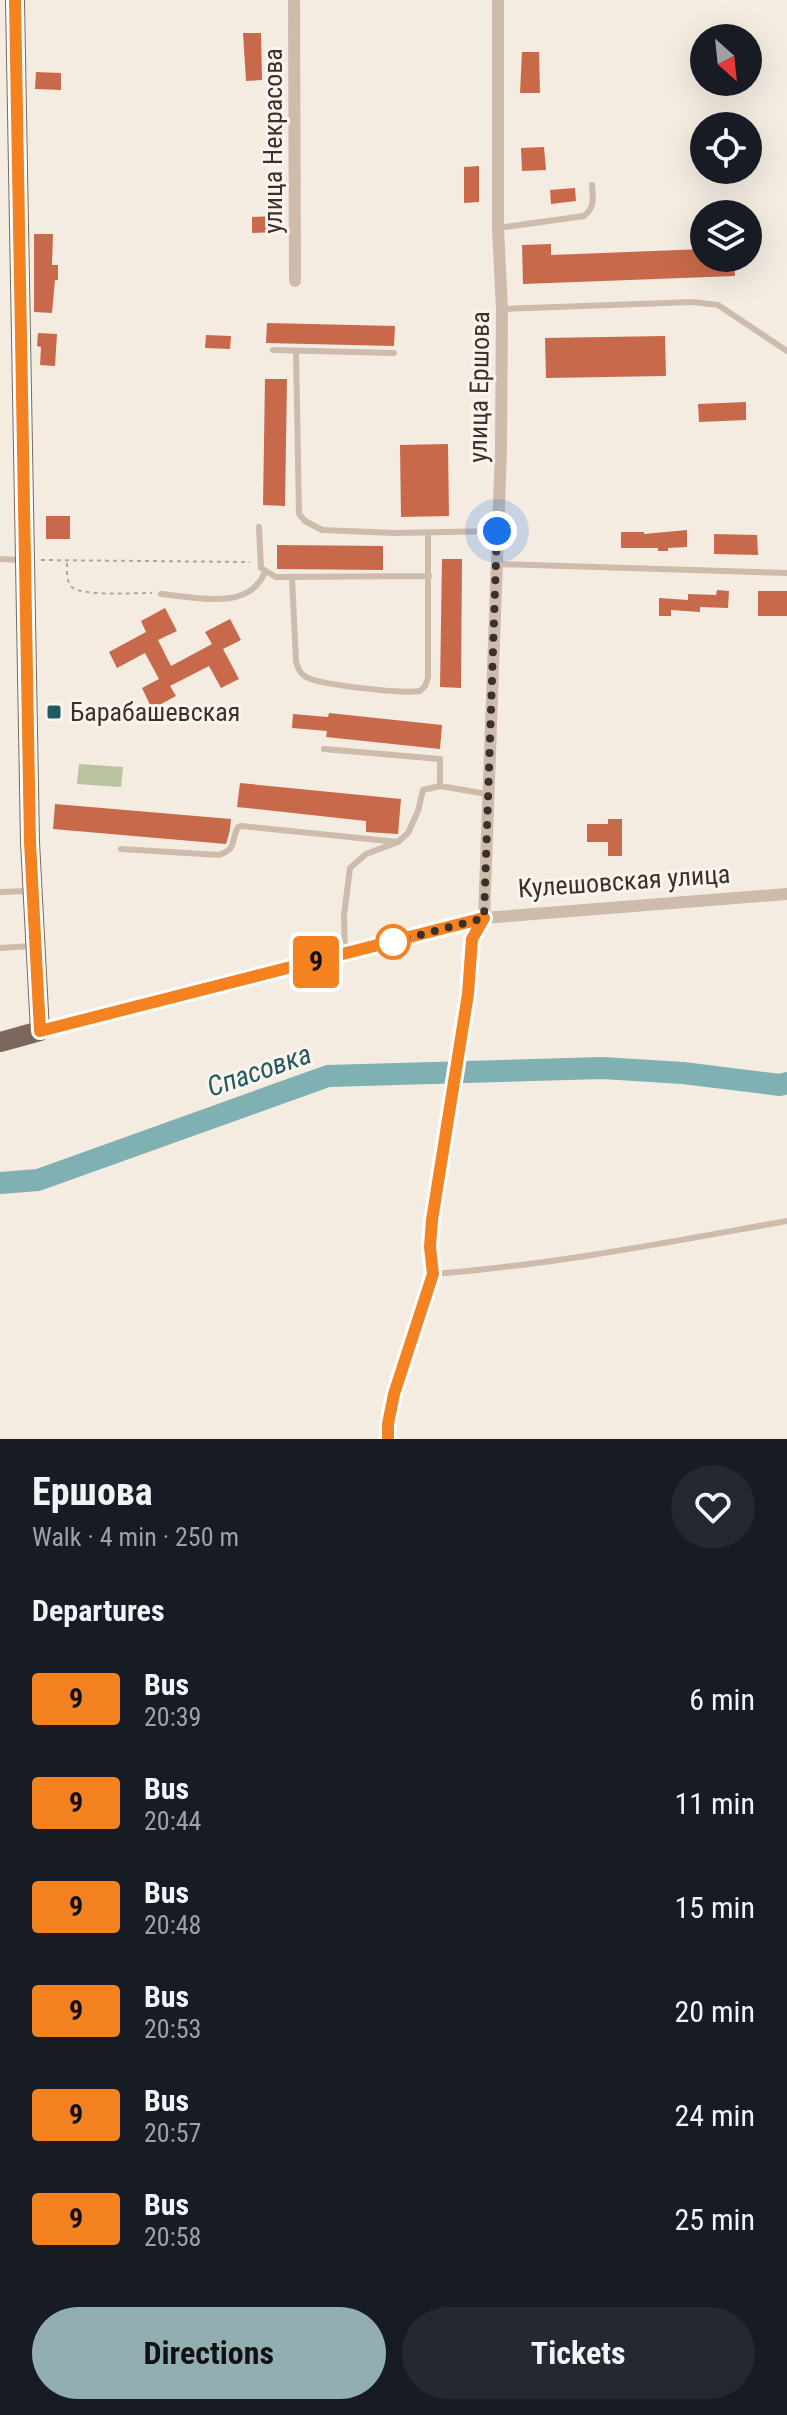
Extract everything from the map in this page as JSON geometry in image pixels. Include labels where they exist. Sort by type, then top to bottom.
[{"type":"main road","points":[[15,0],[31,891],[40,1031]]},
{"type":"main road","name":"Кулешовская улица","points":[[0,1042],[40,1031]]},
{"type":"street","name":"улица Некрасова","points":[[294,0],[295,281]]},
{"type":"street","name":"улица Ершова","points":[[433,1274],[430,1247],[468,994],[472,939],[484,918],[497,564],[502,309],[498,228],[498,0]]},
{"type":"street","name":"Кулешовская улица","points":[[40,1031],[484,918],[787,894]]},
{"type":"street","points":[[388,1439],[394,1394],[433,1274]]},
{"type":"lane","points":[[498,228],[584,216],[594,202],[592,185]]},
{"type":"lane","points":[[502,309],[693,302],[718,305],[739,316],[758,334],[787,351]]},
{"type":"lane","points":[[273,350],[394,353]]},
{"type":"lane","points":[[296,351],[299,514],[305,521],[322,530],[497,531]]},
{"type":"lane","points":[[259,527],[259,562],[265,572],[276,577],[429,576]]},
{"type":"lane","points":[[292,578],[296,661],[300,673],[306,678],[330,683],[413,692],[425,686],[428,678],[428,533]]},
{"type":"lane","points":[[0,559],[24,560]]},
{"type":"lane","points":[[497,564],[787,573]]},
{"type":"lane","points":[[161,594],[213,599],[235,597],[255,589],[265,572]]},
{"type":"lane","points":[[324,749],[440,759],[440,786]]},
{"type":"lane","points":[[345,955],[344,915],[350,868],[366,854],[398,842],[408,833],[423,790],[440,786],[487,794]]},
{"type":"lane","points":[[121,849],[219,855],[229,851],[241,826],[398,842]]},
{"type":"lane","points":[[0,892],[31,891]]},
{"type":"lane","points":[[0,948],[35,946]]},
{"type":"lane","points":[[433,1274],[567,1259],[787,1221]]},
{"type":"path","points":[[24,560],[259,562]]},
{"type":"path","points":[[67,561],[68,581],[73,588],[161,594]]},
{"type":"green space","points":[[79,764],[123,767],[121,787],[77,784]]},
{"type":"building","points":[[243,33],[261,33],[262,80],[246,81]]},
{"type":"building","points":[[522,52],[539,52],[540,93],[520,93]]},
{"type":"building","points":[[36,72],[61,73],[61,90],[35,89]]},
{"type":"building","points":[[544,147],[546,170],[522,171],[521,148]]},
{"type":"building","points":[[479,166],[479,202],[464,203],[464,167]]},
{"type":"building","points":[[575,188],[576,201],[551,204],[550,190]]},
{"type":"building","points":[[272,216],[272,232],[252,233],[252,217]]},
{"type":"building","points":[[34,234],[53,234],[52,265],[58,265],[58,280],[55,280],[52,313],[34,312]]},
{"type":"building","points":[[551,244],[551,255],[690,250],[690,272],[735,272],[735,276],[523,284],[522,245]]},
{"type":"building","points":[[267,323],[395,326],[394,346],[266,343]]},
{"type":"building","points":[[38,333],[57,334],[55,366],[40,365]]},
{"type":"building","points":[[206,335],[231,336],[230,349],[205,348]]},
{"type":"building","points":[[665,336],[666,376],[546,378],[545,338]]},
{"type":"building","points":[[265,379],[287,379],[285,506],[263,505]]},
{"type":"building","points":[[746,402],[746,420],[699,422],[698,404]]},
{"type":"building","points":[[448,444],[449,516],[401,517],[400,445]]},
{"type":"building","points":[[46,516],[70,516],[70,539],[46,539]]},
{"type":"building","points":[[687,530],[687,547],[668,548],[668,551],[621,548],[621,532],[644,534]]},
{"type":"building","points":[[714,534],[757,535],[758,555],[714,554]]},
{"type":"building","points":[[277,545],[383,546],[383,570],[277,569]]},
{"type":"building","points":[[442,559],[462,559],[461,688],[440,687]]},
{"type":"building","points":[[717,590],[729,591],[728,608],[700,607],[700,612],[671,610],[671,616],[659,616],[659,598],[688,600],[688,594],[716,595]]},
{"type":"building","points":[[758,591],[787,591],[787,616],[758,616]]},
{"type":"building","points":[[165,608],[177,631],[158,640],[171,666],[212,644],[205,632],[230,619],[241,640],[223,649],[239,679],[221,688],[209,666],[170,686],[176,696],[152,709],[142,688],[159,679],[145,653],[117,668],[109,652],[146,632],[141,621]]},
{"type":"building","points":[[329,713],[442,725],[440,749],[326,737],[327,731],[292,728],[293,714],[328,717]]},
{"type":"building","points":[[240,783],[401,799],[398,834],[366,832],[366,821],[237,807]]},
{"type":"building","points":[[55,804],[231,819],[230,830],[226,844],[53,829]]},
{"type":"building","points":[[608,819],[622,819],[622,856],[608,856],[608,842],[587,842],[587,824],[608,824]]},
{"type":"waterway","name":"Спасовка","points":[[0,1183],[38,1180],[328,1076],[602,1068],[683,1073],[780,1085],[787,1083]]},
{"type":"bus line","name":"9","points":[[15,0],[31,891],[40,1031],[484,918],[472,939],[468,994],[432,1220],[430,1247],[433,1274],[394,1394],[388,1439]]},
{"type":"place","name":"Барабашевская","points":[[54,712]]},
{"type":"route","points":[[393,942],[484,918],[497,531]]}]
